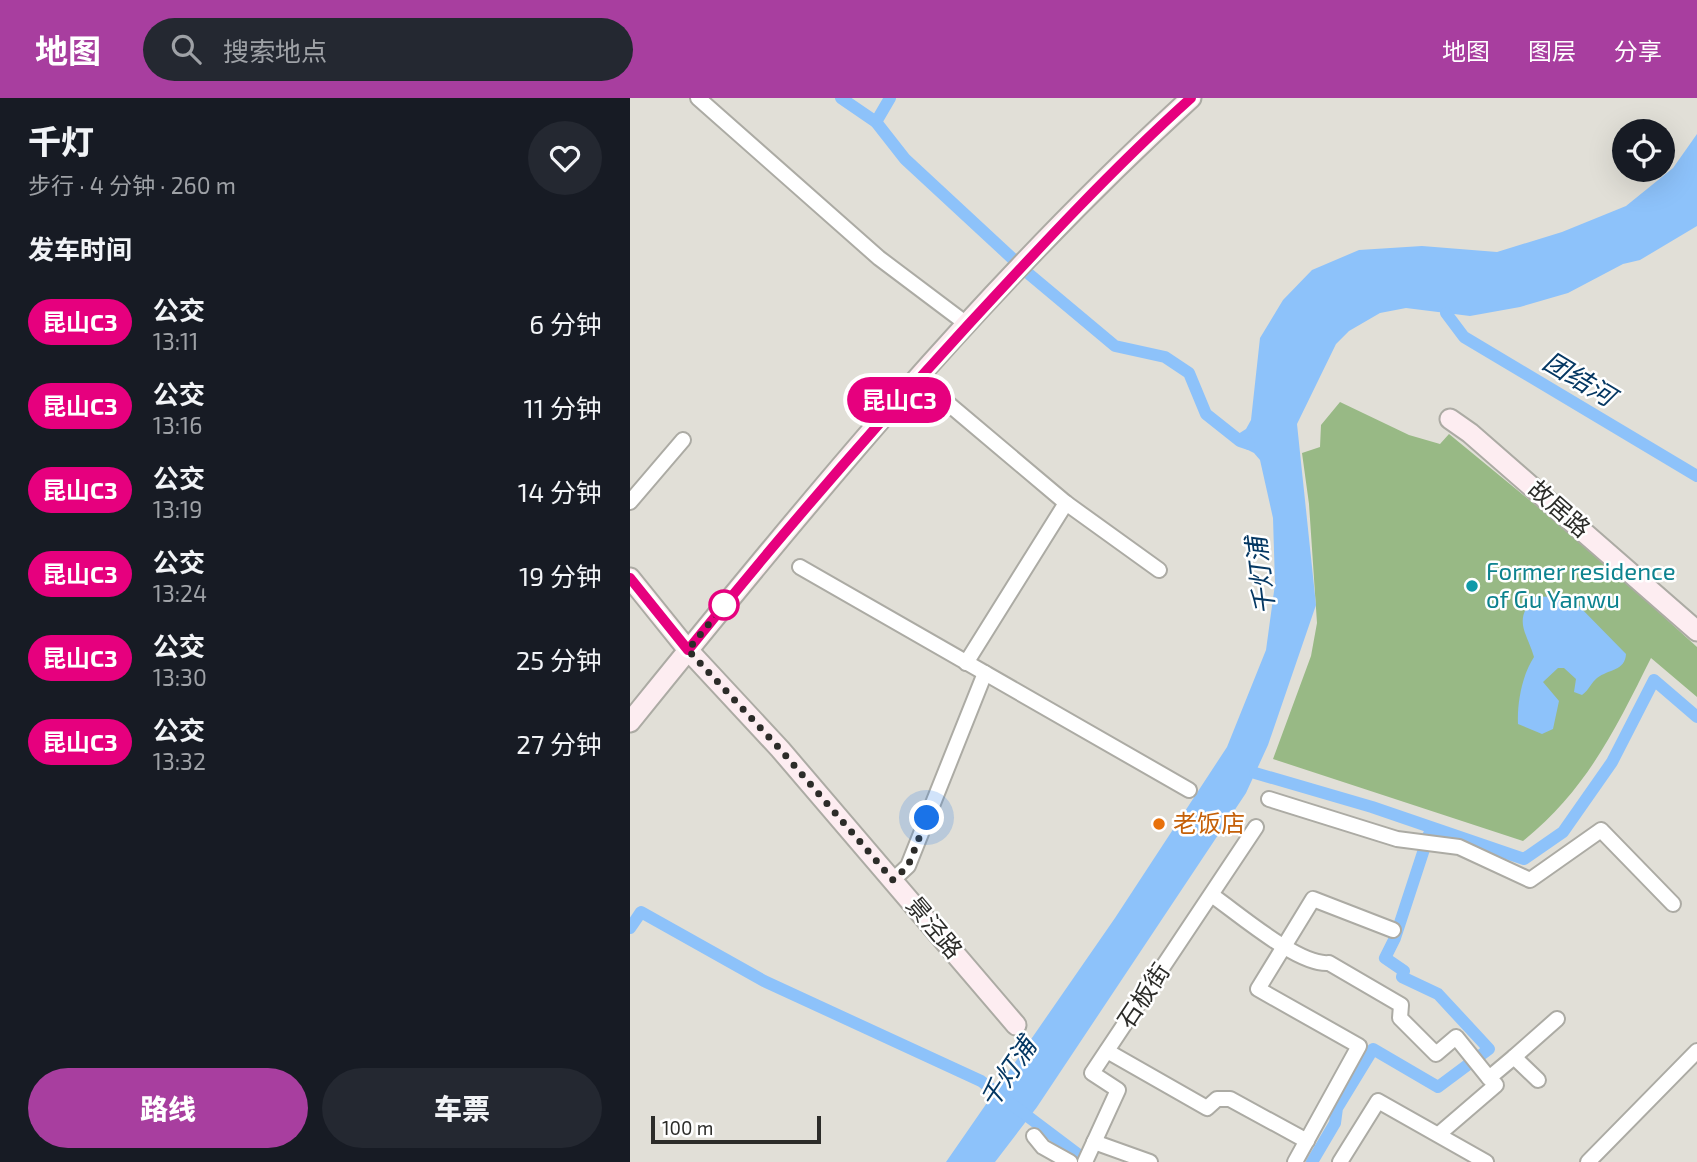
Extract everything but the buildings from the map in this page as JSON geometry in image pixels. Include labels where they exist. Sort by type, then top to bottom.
[{"type":"street","points":[[698,98],[879,258],[968,325]]},
{"type":"street","points":[[630,722],[850,453],[1139,145],[1191,98]]},
{"type":"street","points":[[919,379],[1066,503],[1159,570]]},
{"type":"street","name":"故居路","points":[[1450,419],[1470,433],[1697,631]]},
{"type":"street","points":[[630,502],[683,440]]},
{"type":"street","points":[[966,663],[1066,503]]},
{"type":"street","points":[[800,567],[1189,790]]},
{"type":"street","name":"景泾路","points":[[630,578],[688,650],[780,749],[1016,1025]]},
{"type":"street","points":[[893,880],[908,866],[985,673]]},
{"type":"street","points":[[1269,799],[1398,839],[1459,848],[1530,880],[1601,830],[1673,904]]},
{"type":"street","name":"石板街","points":[[1085,1162],[1118,1090],[1092,1073],[1213,896],[1256,827]]},
{"type":"street","points":[[1213,896],[1284,945],[1318,964],[1329,963],[1401,1005],[1400,1017],[1436,1054],[1455,1037],[1496,1085],[1439,1134]]},
{"type":"street","points":[[1295,1162],[1359,1046],[1258,989],[1313,899],[1393,930]]},
{"type":"street","points":[[1489,1078],[1557,1019]]},
{"type":"street","points":[[1107,1051],[1207,1108],[1217,1099],[1230,1099],[1307,1141]]},
{"type":"street","points":[[1588,1162],[1697,1051]]},
{"type":"street","points":[[1514,1057],[1538,1080]]},
{"type":"street","points":[[1340,1162],[1378,1101],[1486,1162]]},
{"type":"street","points":[[1034,1136],[1043,1147],[1070,1162]]},
{"type":"street","points":[[1094,1142],[1150,1162]]},
{"type":"green space","name":"Former residence of Gu Yanwu","points":[[1340,402],[1409,435],[1440,444],[1449,434],[1588,548],[1697,647],[1697,697],[1651,658],[1598,757],[1565,801],[1523,841],[1273,759],[1311,656],[1317,623],[1309,504],[1302,453],[1320,447],[1321,425]]},
{"type":"water","name":"千灯浦","points":[[1697,134],[1697,226],[1640,260],[1623,264],[1568,293],[1520,307],[1470,316],[1406,308],[1380,313],[1349,331],[1336,344],[1297,424],[1316,605],[1268,745],[1246,793],[1037,1107],[995,1162],[946,1162],[1115,918],[1227,747],[1266,650],[1275,584],[1273,518],[1260,460],[1254,453],[1238,445],[1235,436],[1246,429],[1251,420],[1260,338],[1283,300],[1312,270],[1359,250],[1422,246],[1497,252],[1562,232],[1626,206],[1656,182],[1675,182],[1675,165]]},
{"type":"water","points":[[1563,596],[1575,602],[1626,654],[1620,667],[1597,678],[1582,695],[1574,692],[1576,679],[1564,668],[1558,668],[1543,682],[1559,701],[1553,729],[1542,734],[1518,724],[1521,689],[1534,657],[1523,627],[1524,613],[1535,597]]},
{"type":"waterway","points":[[841,98],[876,122],[905,159],[1014,260]]},
{"type":"waterway","points":[[876,122],[890,98]]},
{"type":"waterway","points":[[1029,274],[1115,346],[1165,357],[1189,373],[1206,414],[1240,441],[1249,444]]},
{"type":"waterway","name":"团结河","points":[[1446,313],[1464,337],[1697,476]]},
{"type":"waterway","points":[[1255,773],[1372,807],[1524,859],[1563,832],[1612,762],[1654,680],[1697,717]]},
{"type":"waterway","points":[[1312,1162],[1335,1123],[1337,1108],[1373,1049],[1438,1087],[1489,1049],[1438,994],[1402,977],[1404,971],[1385,958],[1395,938],[1429,834]]},
{"type":"waterway","name":"千灯浦","points":[[630,928],[641,912],[764,981],[981,1081],[1083,1158]]},
{"type":"bus line","name":"昆山C3","points":[[630,578],[688,650],[850,453],[1139,145],[1191,98]]},
{"type":"place","name":"Former residence of Gu Yanwu","points":[[1472,586]]},
{"type":"place","name":"老饭店","points":[[1159,824]]},
{"type":"route","points":[[724,605],[688,650],[780,749],[893,880],[908,866],[927,818]]}]
